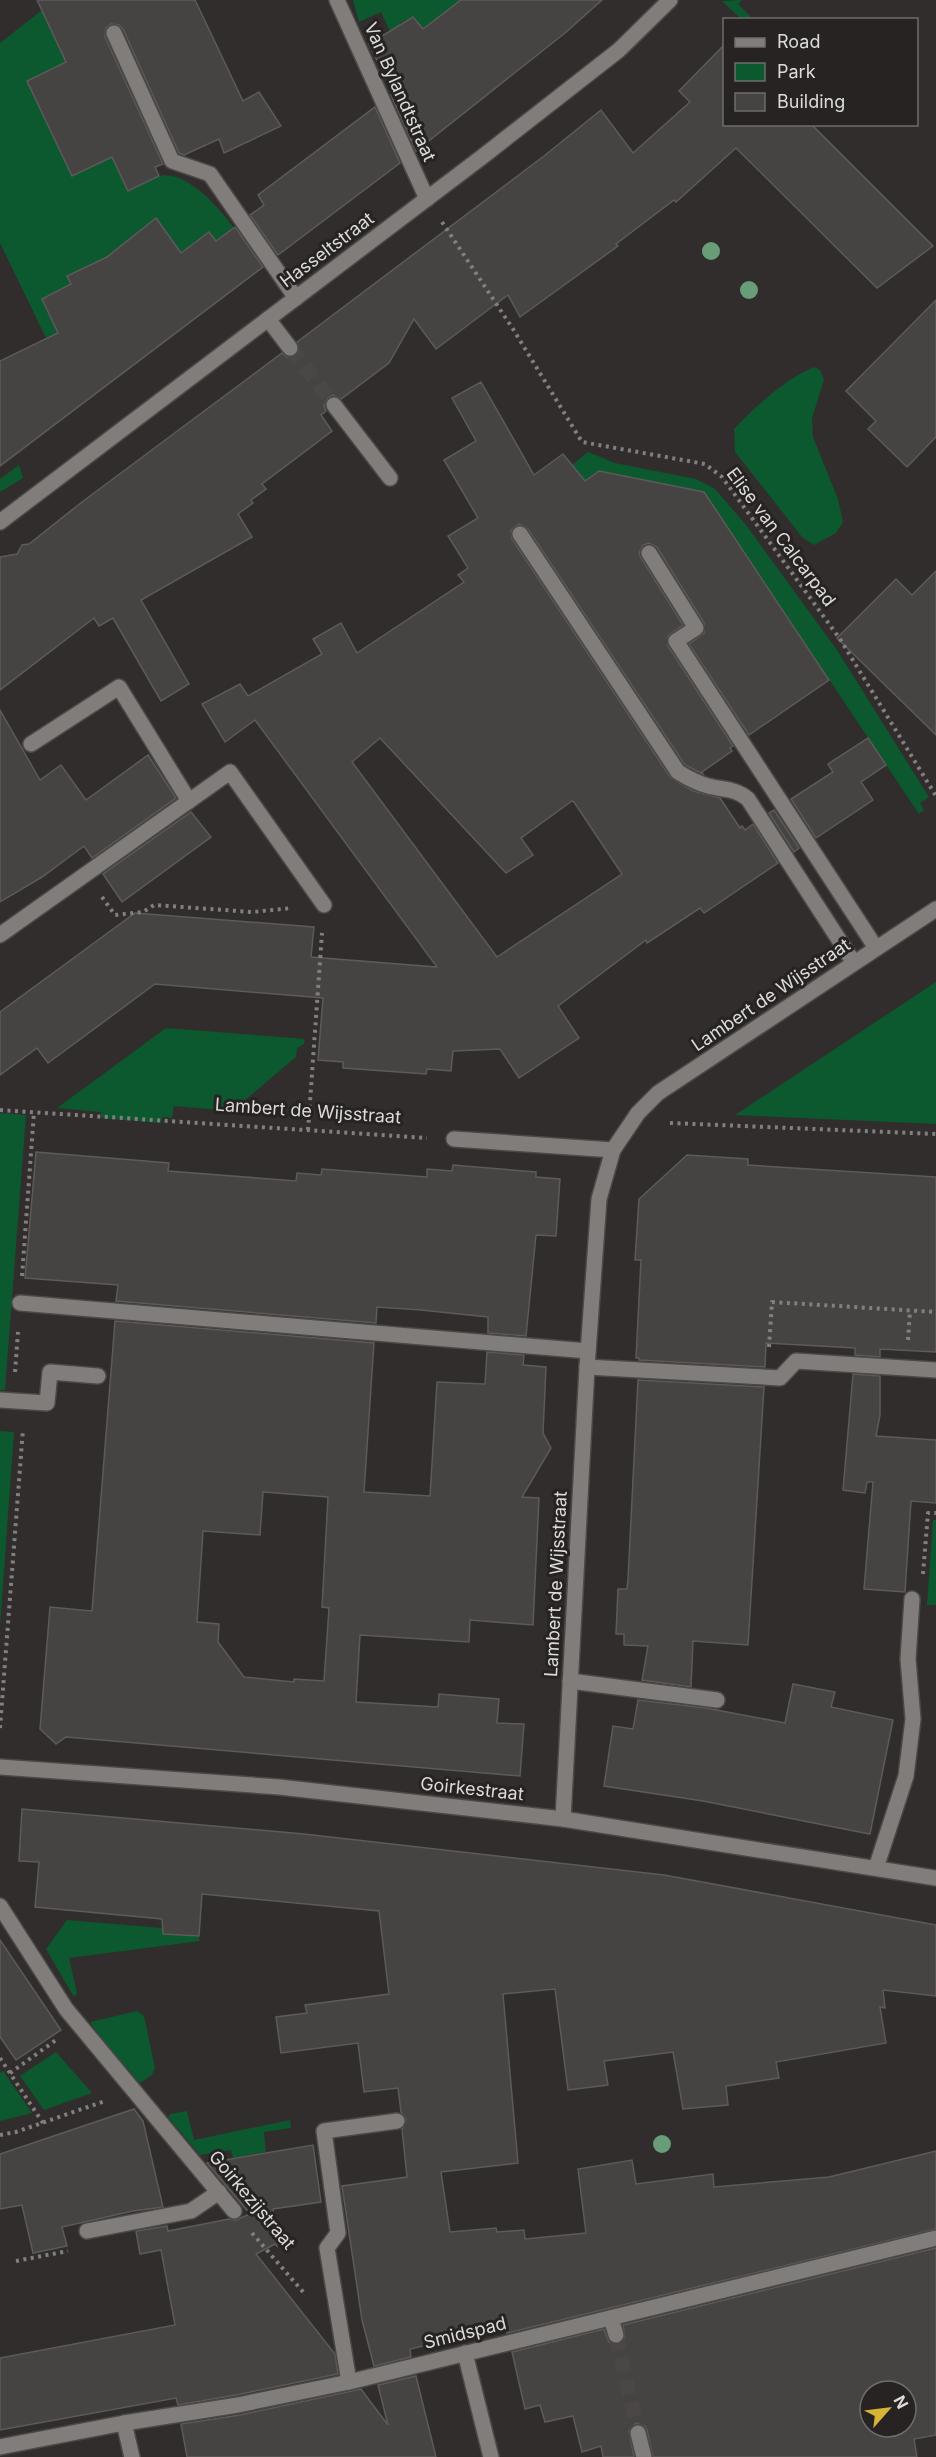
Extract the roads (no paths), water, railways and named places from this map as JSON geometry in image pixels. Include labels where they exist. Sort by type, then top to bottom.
[{"type":"street","name":"Van Bylandtstraat","points":[[337,0],[427,199]]},
{"type":"street","name":"Hasseltstraat","points":[[0,522],[427,199],[619,50],[670,0]]},
{"type":"street","points":[[114,33],[172,161],[210,174],[296,298]]},
{"type":"street","points":[[268,319],[290,348]]},
{"type":"street","points":[[334,405],[390,478]]},
{"type":"street","points":[[520,534],[678,772],[692,781],[739,792],[748,799],[854,963]]},
{"type":"street","points":[[649,553],[696,628],[676,641],[876,948]]},
{"type":"street","points":[[31,744],[119,687],[189,801]]},
{"type":"street","points":[[0,935],[230,772],[324,905]]},
{"type":"street","name":"Lambert de Wijsstraat","points":[[563,1819],[587,1367],[599,1199],[613,1150],[638,1113],[658,1094],[936,909]]},
{"type":"street","points":[[454,1139],[613,1150]]},
{"type":"street","points":[[20,1303],[588,1351]]},
{"type":"street","points":[[587,1367],[780,1377],[796,1361],[936,1370]]},
{"type":"street","points":[[12,1401],[47,1403],[50,1372],[98,1376]]},
{"type":"street","points":[[876,1868],[906,1776],[914,1719],[908,1659],[912,1599]]},
{"type":"street","points":[[570,1681],[717,1700]]},
{"type":"street","name":"Goirkestraat","points":[[0,1767],[279,1787],[563,1819],[936,1878]]},
{"type":"street","name":"Goirkezijstraat","points":[[0,1906],[66,2009],[234,2211]]},
{"type":"street","points":[[349,2382],[327,2248],[338,2233],[324,2131],[397,2121]]},
{"type":"street","points":[[87,2231],[191,2211],[219,2192]]},
{"type":"street","name":"Smidspad","points":[[0,2447],[349,2382],[936,2238]]},
{"type":"street","points":[[611,2318],[616,2335]]},
{"type":"street","points":[[465,2353],[491,2457]]},
{"type":"street","points":[[124,2423],[132,2457]]},
{"type":"street","points":[[638,2433],[644,2457]]},
{"type":"tunnel","points":[[290,348],[334,405]]},
{"type":"tunnel","points":[[616,2335],[638,2433]]}]
